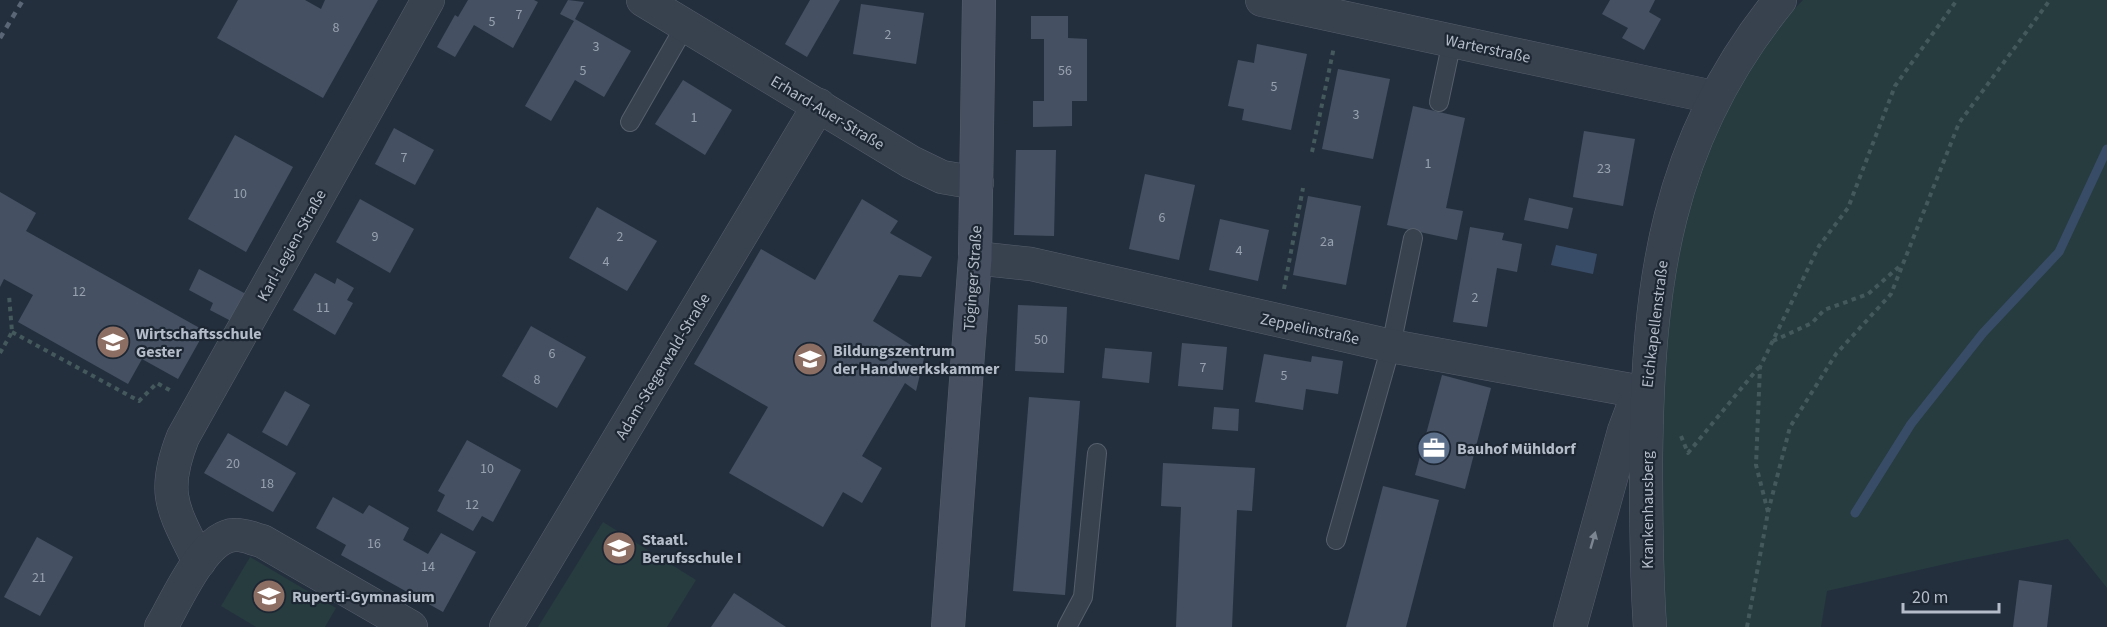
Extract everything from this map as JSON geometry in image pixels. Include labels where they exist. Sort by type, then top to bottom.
[{"type":"street","name":"Karl-Legien-Straße","points":[[199,562],[172,505],[171,485],[175,457],[199,408],[428,0]]},
{"type":"street","name":"Erhard-Auer-Straße","points":[[643,0],[911,162],[942,177],[977,183]]},
{"type":"street","name":"Töginger Straße","points":[[948,627],[975,258],[979,0]]},
{"type":"street","name":"Warterstraße","points":[[1262,0],[1713,98]]},
{"type":"street","name":"Eichkapellenstraße","points":[[1574,612],[1624,430],[1633,407],[1647,393],[1654,303],[1669,220],[1690,152],[1713,98],[1756,29],[1780,0]]},
{"type":"street","name":"Adam-Stegerwald-Straße","points":[[506,627],[819,105]]},
{"type":"street","name":"Zeppelinstraße","points":[[975,258],[1031,264],[1391,346],[1647,393]]},
{"type":"street","name":"Krankenhausberg","points":[[1647,393],[1646,508],[1650,627]]},
{"type":"street","points":[[162,627],[199,562],[220,539],[234,534],[249,537],[411,627]]},
{"type":"lane","points":[[630,122],[685,26]]},
{"type":"lane","points":[[1439,102],[1452,41]]},
{"type":"lane","points":[[1336,540],[1391,346],[1413,238]]},
{"type":"lane","points":[[1067,627],[1083,597],[1097,453]]},
{"type":"path","points":[[1679,432],[1688,453],[1760,367],[1819,246],[1848,208],[1895,86],[1956,0]]},
{"type":"path","points":[[1747,627],[1768,512],[1790,427],[1836,354],[1891,294],[1959,123],[2050,0]]},
{"type":"path","points":[[1312,152],[1341,17]]},
{"type":"path","points":[[1278,322],[1303,188]]},
{"type":"path","points":[[1772,342],[1812,323],[1824,310],[1868,294],[1904,262]]},
{"type":"path","points":[[0,353],[12,332],[9,295]]},
{"type":"path","points":[[12,332],[139,401],[157,383],[199,408]]},
{"type":"path","points":[[1760,367],[1756,465],[1768,512]]},
{"type":"green space","points":[[1803,0],[2107,0],[2107,588],[2068,539],[1827,591],[1821,627],[1666,627],[1662,464],[1664,380],[1673,296],[1689,214],[1714,136],[1752,64]]},
{"type":"green space","name":"Staatl. Berufsschule I","points":[[603,522],[696,580],[667,627],[538,627]]},
{"type":"green space","name":"Ruperti-Gymnasium","points":[[250,557],[336,608],[325,627],[256,627],[221,606]]},
{"type":"water","points":[[1556,245],[1597,254],[1593,274],[1551,265]]},
{"type":"building","points":[[238,0],[305,0],[321,9],[325,0],[378,0],[323,98],[217,38]]},
{"type":"building","points":[[468,0],[534,0],[538,2],[513,48],[474,25],[455,57],[437,47],[455,15],[458,17]]},
{"type":"building","points":[[568,0],[584,2],[575,19],[631,51],[604,97],[575,80],[551,121],[525,106],[574,21],[560,14]]},
{"type":"building","points":[[810,0],[840,0],[807,57],[785,44]]},
{"type":"building","points":[[1610,0],[1655,0],[1649,12],[1661,19],[1644,50],[1622,38],[1628,28],[1602,14]]},
{"type":"building","points":[[861,4],[924,13],[916,64],[853,54]]},
{"type":"building","points":[[1031,16],[1068,16],[1068,38],[1087,39],[1087,101],[1072,101],[1072,126],[1033,127],[1033,101],[1044,101],[1044,39],[1031,39]]},
{"type":"building","points":[[1257,44],[1307,54],[1291,130],[1242,120],[1244,109],[1228,106],[1238,60],[1254,63]]},
{"type":"building","points":[[1338,69],[1390,79],[1373,159],[1322,149]]},
{"type":"building","points":[[683,80],[732,110],[705,155],[655,124]]},
{"type":"building","points":[[1413,106],[1465,118],[1446,208],[1463,211],[1457,240],[1387,225]]},
{"type":"building","points":[[394,128],[434,150],[415,185],[375,164]]},
{"type":"building","points":[[1584,131],[1635,139],[1623,206],[1573,197]]},
{"type":"building","points":[[235,135],[293,167],[246,252],[188,219]]},
{"type":"building","points":[[1016,150],[1056,150],[1054,236],[1014,235]]},
{"type":"building","points":[[1145,174],[1195,185],[1179,260],[1129,249]]},
{"type":"building","points":[[0,192],[36,213],[26,231],[205,331],[178,379],[142,359],[128,384],[18,322],[33,295],[4,279],[0,287]]},
{"type":"building","points":[[1308,196],[1361,206],[1346,285],[1293,275]]},
{"type":"building","points":[[1529,198],[1573,208],[1568,229],[1524,220]]},
{"type":"building","points":[[360,199],[414,229],[390,273],[336,242]]},
{"type":"building","name":"Bildungszentrum der Handwerkskammer","points":[[862,199],[898,221],[890,233],[932,257],[921,277],[899,275],[873,321],[925,354],[916,391],[905,383],[862,456],[882,468],[862,503],[843,492],[823,527],[729,473],[768,407],[694,364],[761,249],[815,280]]},
{"type":"building","points":[[597,207],[657,241],[627,291],[569,258]]},
{"type":"building","points":[[1220,219],[1269,230],[1258,281],[1209,270]]},
{"type":"building","points":[[1470,227],[1504,233],[1502,240],[1522,244],[1517,272],[1497,268],[1487,327],[1453,322]]},
{"type":"building","points":[[199,269],[246,294],[231,321],[210,310],[213,303],[189,290]]},
{"type":"building","points":[[315,273],[335,284],[337,278],[354,288],[347,300],[353,303],[335,335],[293,310]]},
{"type":"building","points":[[1018,305],[1067,307],[1064,373],[1015,371]]},
{"type":"building","points":[[531,326],[586,357],[557,408],[502,376]]},
{"type":"building","points":[[1182,343],[1227,347],[1223,390],[1178,386]]},
{"type":"building","points":[[1105,348],[1152,352],[1149,383],[1102,378]]},
{"type":"building","points":[[1264,354],[1311,362],[1312,356],[1343,361],[1338,394],[1306,389],[1303,410],[1255,402]]},
{"type":"building","points":[[1442,375],[1491,388],[1465,489],[1415,475]]},
{"type":"building","points":[[285,391],[310,405],[287,446],[262,432]]},
{"type":"building","points":[[1029,397],[1080,401],[1065,595],[1013,591]]},
{"type":"building","points":[[1214,407],[1239,409],[1238,431],[1212,429]]},
{"type":"building","points":[[228,433],[296,473],[273,512],[204,473]]},
{"type":"building","points":[[467,440],[521,470],[493,522],[482,516],[473,531],[437,511],[445,495],[438,491]]},
{"type":"building","points":[[1163,463],[1255,468],[1252,511],[1237,510],[1232,627],[1176,627],[1181,507],[1161,506]]},
{"type":"building","points":[[1383,486],[1439,500],[1406,627],[1346,627]]},
{"type":"building","points":[[333,497],[363,514],[369,505],[409,528],[403,540],[428,554],[441,533],[476,552],[443,612],[341,555],[346,545],[316,528]]},
{"type":"building","points":[[37,537],[73,557],[40,616],[4,597]]},
{"type":"building","points":[[2019,580],[2052,585],[2047,627],[2013,627]]},
{"type":"building","points":[[734,593],[786,627],[711,627]]},
{"type":"waterway","points":[[1855,513],[1911,424],[1983,333],[2059,252],[2107,149]]},
{"type":"railway","points":[[0,38],[23,0]]},
{"type":"place","name":"Wirtschaftsschule Gester","points":[[113,342]]},
{"type":"place","name":"Bildungszentrum der Handwerkskammer","points":[[810,359]]},
{"type":"place","name":"Bauhof Mühldorf","points":[[1434,448]]},
{"type":"place","name":"Staatl. Berufsschule I","points":[[619,548]]},
{"type":"place","name":"Ruperti-Gymnasium","points":[[269,596]]}]
